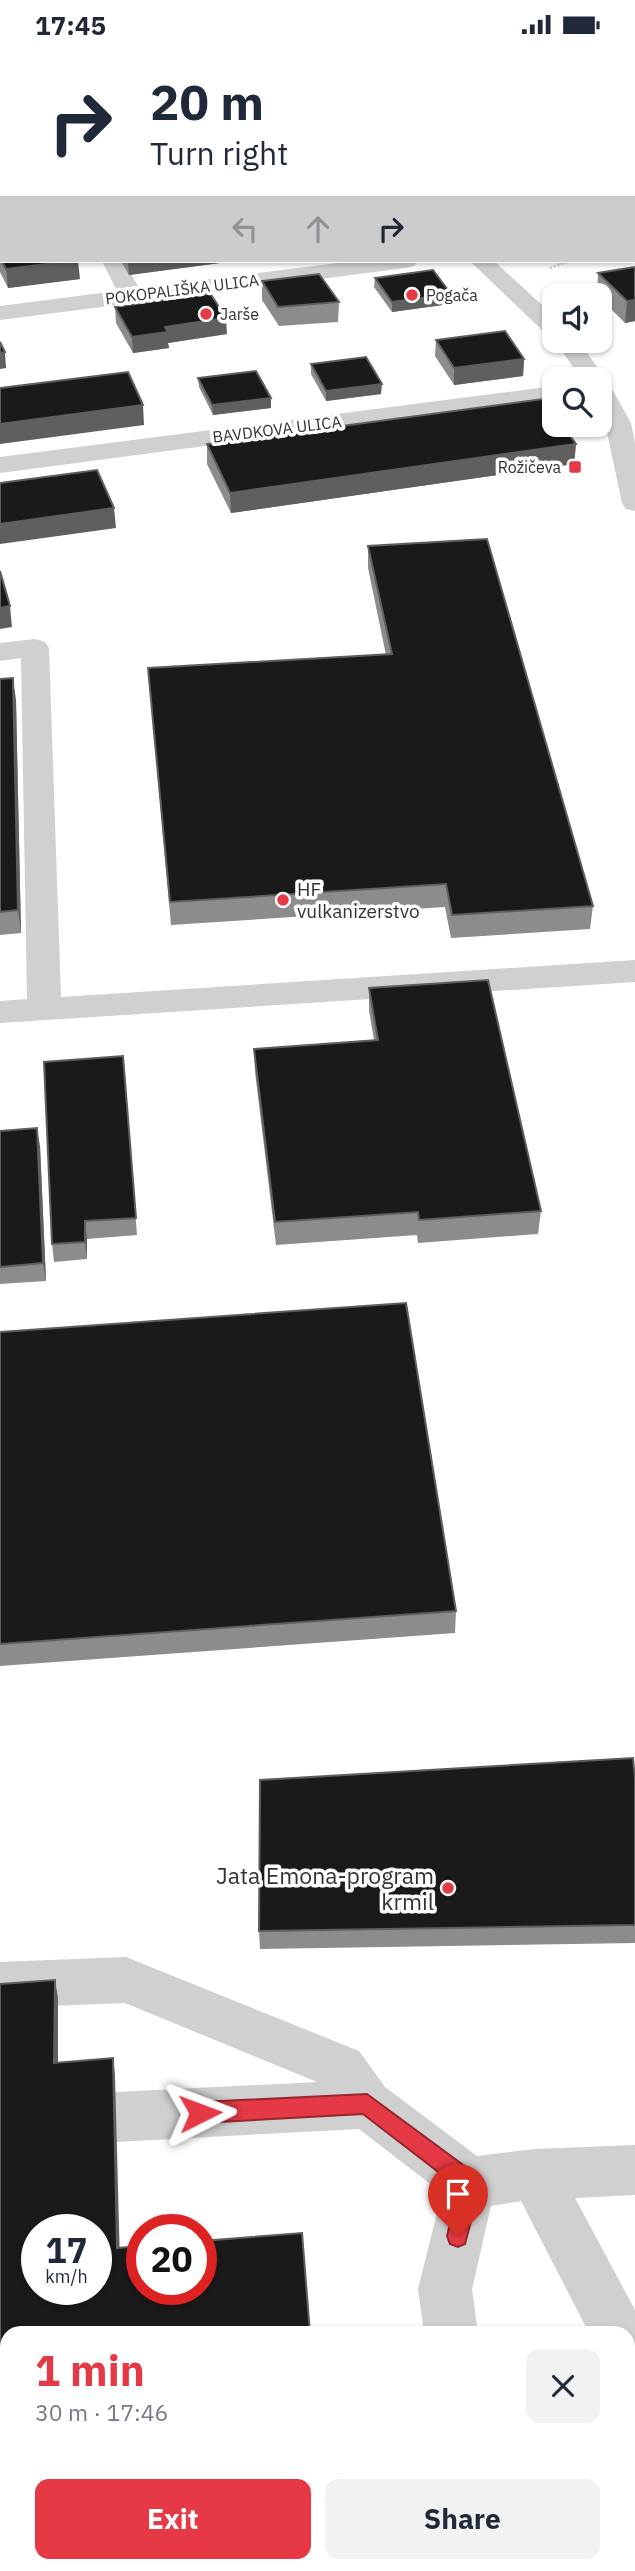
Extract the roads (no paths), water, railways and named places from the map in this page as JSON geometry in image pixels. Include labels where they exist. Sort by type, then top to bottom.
[{"type":"street","points":[[114,263],[131,295]]},
{"type":"street","name":"POKOPALIŠKA ULICA","points":[[0,313],[391,263]]},
{"type":"street","points":[[483,263],[542,318]]},
{"type":"street","name":"BAVDKOVA ULICA","points":[[0,465],[542,395]]},
{"type":"street","points":[[612,406],[626,425],[635,503]]},
{"type":"street","points":[[0,652],[35,648],[44,1009]]},
{"type":"street","points":[[0,1012],[635,971]]},
{"type":"street","points":[[0,1985],[126,1980],[341,2069],[367,2104],[470,2183],[534,2174],[635,2170]]},
{"type":"street","points":[[116,2117],[367,2104]]},
{"type":"street","points":[[534,2174],[614,2326]]},
{"type":"street","points":[[450,2326],[445,2289],[470,2183]]},
{"type":"place","name":"Pogača","points":[[412,295]]},
{"type":"place","name":"Jarše","points":[[206,314]]},
{"type":"place","name":"Rožičeva","points":[[575,467]]},
{"type":"place","name":"HF vulkanizerstvo","points":[[283,900]]},
{"type":"place","name":"Jata Emona-program krmil","points":[[448,1888]]}]
